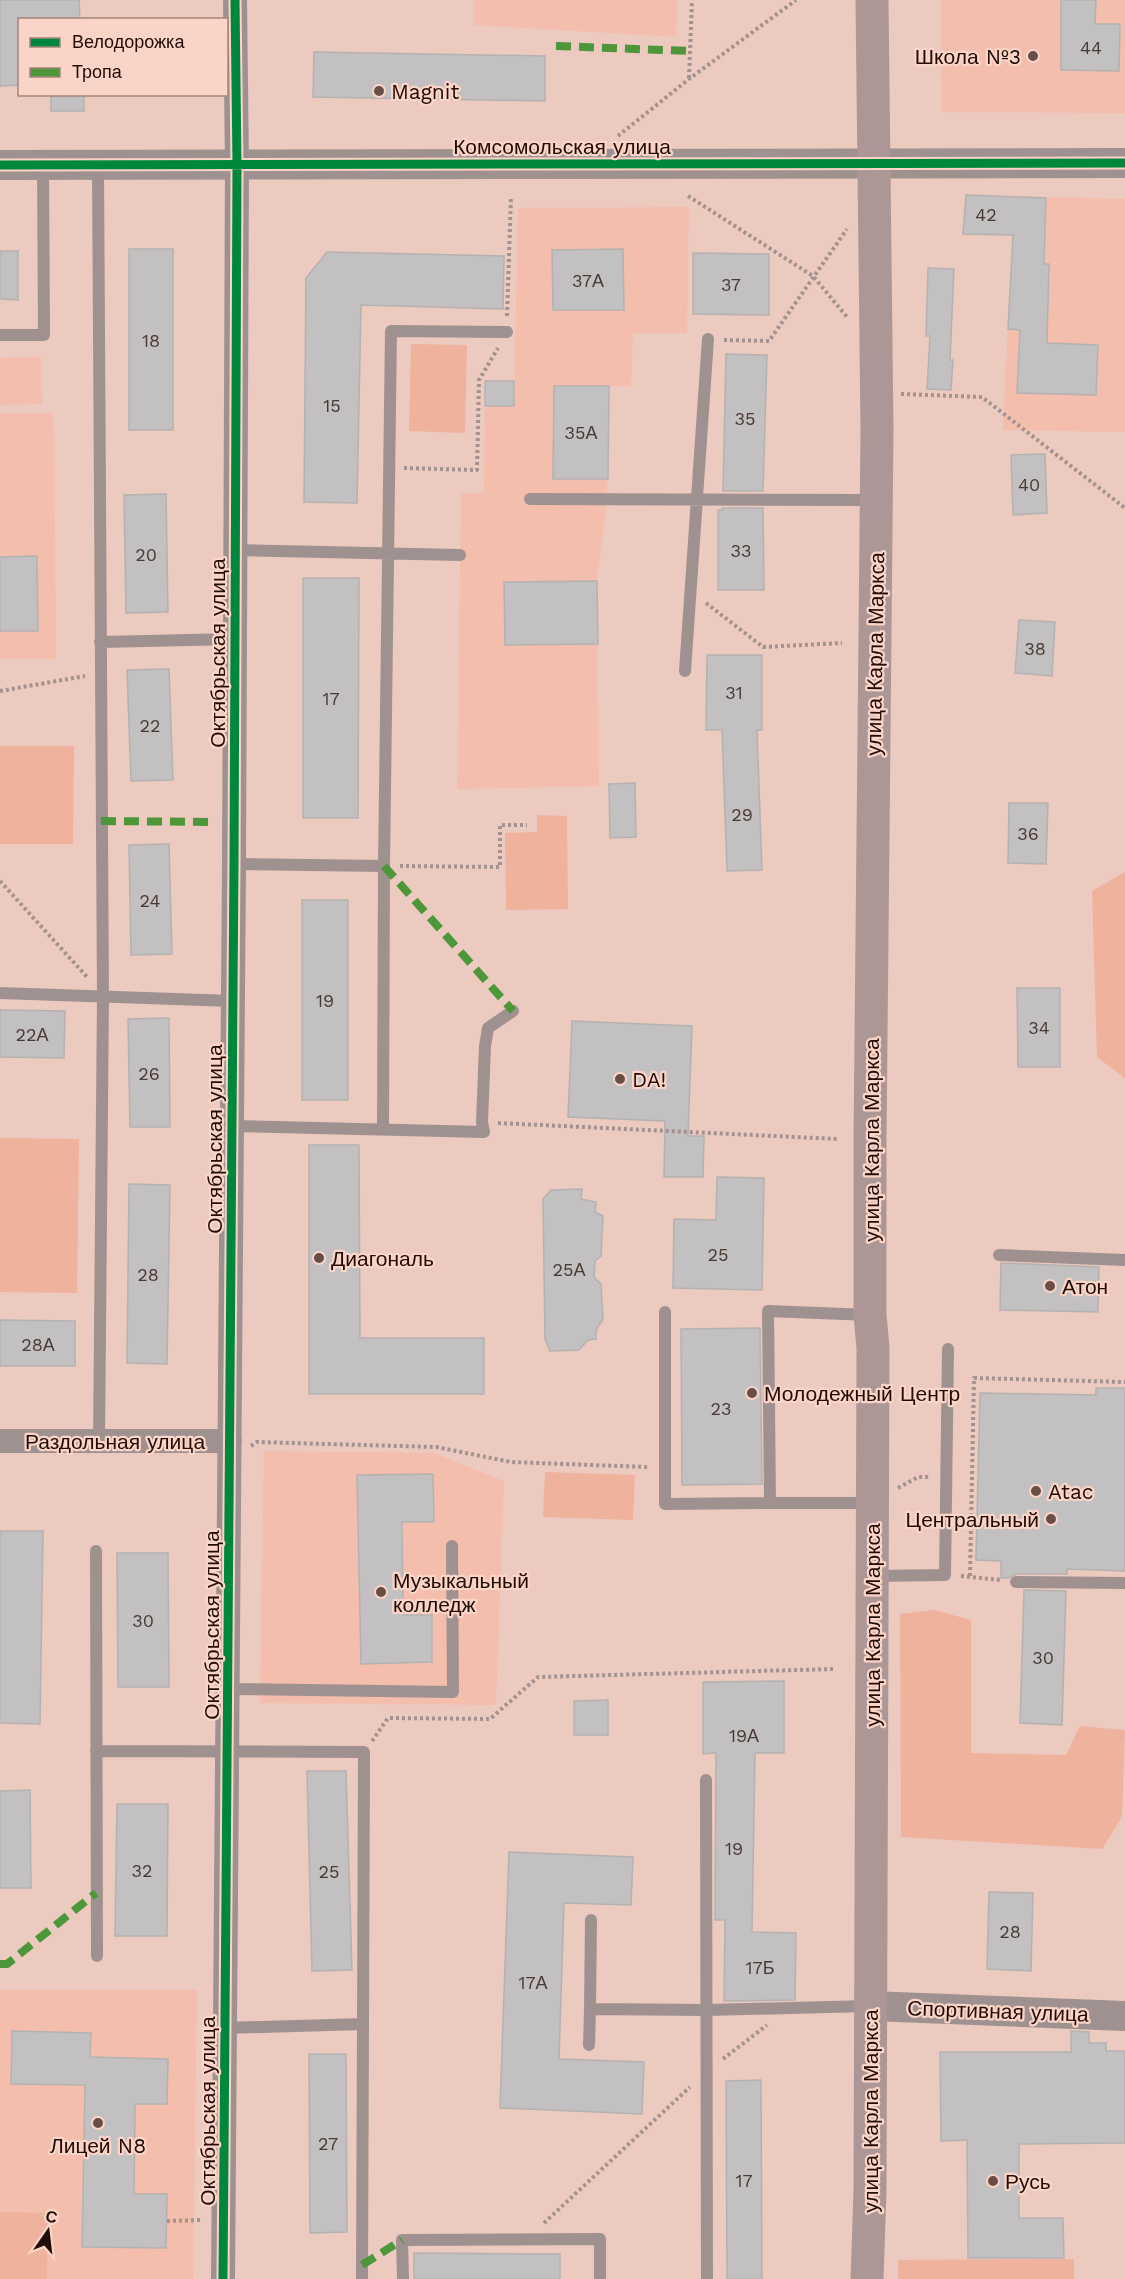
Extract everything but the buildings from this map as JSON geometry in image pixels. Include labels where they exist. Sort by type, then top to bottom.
[{"type":"main road","name":"улица Карла Маркса","points":[[867,2279],[873,1348],[870,1315],[877,500],[872,0]]},
{"type":"street","name":"Октябрьская улица","points":[[223,2279],[234,864],[237,165],[235,0]]},
{"type":"street","name":"Комсомольская улица","points":[[0,165],[1125,163]]},
{"type":"street","name":"Раздольная улица","points":[[0,1441],[99,1442],[230,1450]]},
{"type":"street","name":"Спортивная улица","points":[[870,2006],[1125,2016]]},
{"type":"lane","points":[[0,335],[44,335],[43,166]]},
{"type":"lane","points":[[98,166],[103,996],[99,1442]]},
{"type":"lane","points":[[383,1130],[391,331],[507,332]]},
{"type":"lane","points":[[685,671],[708,339]]},
{"type":"lane","points":[[530,499],[877,500]]},
{"type":"lane","points":[[235,550],[460,555]]},
{"type":"lane","points":[[100,642],[235,639]]},
{"type":"lane","points":[[234,864],[384,866]]},
{"type":"lane","points":[[0,993],[233,1001]]},
{"type":"lane","points":[[232,1125],[484,1132],[482,1122],[485,1046],[488,1028],[513,1011]]},
{"type":"lane","points":[[999,1255],[1125,1260]]},
{"type":"lane","points":[[770,1503],[768,1311],[870,1315]]},
{"type":"lane","points":[[665,1312],[665,1504],[872,1503]]},
{"type":"lane","points":[[872,1576],[945,1575],[948,1348]]},
{"type":"lane","points":[[228,1689],[453,1692],[452,1546]]},
{"type":"lane","points":[[96,1551],[97,1956]]},
{"type":"lane","points":[[1016,1582],[1125,1583]]},
{"type":"lane","points":[[96,1751],[364,1752],[362,2279]]},
{"type":"lane","points":[[706,1780],[707,2279]]},
{"type":"lane","points":[[589,2045],[591,1920]]},
{"type":"lane","points":[[590,2009],[707,2010],[870,2006]]},
{"type":"lane","points":[[225,2028],[363,2024]]},
{"type":"lane","points":[[403,2279],[402,2240],[527,2239],[600,2239],[600,2279]]},
{"type":"path","points":[[689,79],[692,0]]},
{"type":"path","points":[[618,136],[689,79],[796,0]]},
{"type":"path","points":[[688,196],[813,276],[847,318]]},
{"type":"path","points":[[388,468],[477,470],[479,380],[507,332],[511,197]]},
{"type":"path","points":[[708,339],[769,341],[847,228]]},
{"type":"path","points":[[894,394],[982,397],[1125,508]]},
{"type":"path","points":[[691,592],[763,647],[842,643]]},
{"type":"path","points":[[0,691],[100,673]]},
{"type":"path","points":[[384,866],[500,867],[500,825],[527,825]]},
{"type":"path","points":[[0,881],[103,996]]},
{"type":"path","points":[[482,1122],[838,1139]]},
{"type":"path","points":[[970,1576],[974,1378],[1125,1382]]},
{"type":"path","points":[[230,1450],[257,1442],[436,1447],[511,1462],[648,1466],[647,1475]]},
{"type":"path","points":[[872,1503],[918,1477],[972,1476]]},
{"type":"path","points":[[945,1575],[1016,1582]]},
{"type":"path","points":[[364,1752],[388,1718],[490,1719],[538,1677],[833,1668]]},
{"type":"path","points":[[527,2239],[707,2071],[789,2008]]},
{"type":"path","points":[[167,2221],[202,2220]]},
{"type":"shaded area","points":[[474,0],[678,0],[676,37],[473,25]]},
{"type":"shaded area","name":"Школа №3","points":[[941,0],[1125,0],[1125,113],[942,112]]},
{"type":"shaded area","points":[[1014,196],[1125,199],[1125,432],[1003,430]]},
{"type":"shaded area","points":[[689,207],[687,333],[633,333],[631,386],[609,386],[607,499],[597,581],[599,786],[457,789],[461,494],[484,493],[485,406],[514,406],[518,208]]},
{"type":"shaded area","points":[[411,344],[467,345],[465,433],[409,431]]},
{"type":"shaded area","points":[[41,357],[42,404],[0,405],[0,358]]},
{"type":"shaded area","points":[[0,413],[54,413],[56,659],[0,659]]},
{"type":"shaded area","points":[[0,746],[74,746],[73,844],[0,844]]},
{"type":"shaded area","points":[[537,815],[567,816],[568,909],[506,910],[505,833],[537,832]]},
{"type":"shaded area","points":[[1125,872],[1125,1078],[1097,1057],[1092,891]]},
{"type":"shaded area","points":[[0,1138],[79,1139],[77,1293],[0,1292]]},
{"type":"shaded area","name":"Музыкальный колледж","points":[[264,1451],[434,1453],[504,1481],[496,1705],[260,1703]]},
{"type":"shaded area","points":[[545,1472],[635,1475],[633,1520],[543,1517]]},
{"type":"shaded area","points":[[934,1610],[971,1620],[971,1753],[1066,1755],[1080,1726],[1125,1730],[1122,1817],[1102,1849],[901,1837],[900,1614]]},
{"type":"shaded area","name":"Лицей N8","points":[[0,1990],[197,1990],[193,2279],[0,2279]]},
{"type":"shaded area","points":[[0,2212],[48,2213],[47,2279],[0,2279]]},
{"type":"shaded area","points":[[1074,2259],[1074,2279],[898,2279],[898,2260]]},
{"type":"marked path","points":[[556,46],[690,51]]},
{"type":"marked path","points":[[101,821],[212,822]]},
{"type":"marked path","points":[[384,866],[513,1011]]},
{"type":"marked path","points":[[0,1964],[7,1964],[96,1893]]},
{"type":"marked path","points":[[362,2265],[402,2240]]},
{"type":"cycle path","points":[[223,2279],[234,864],[237,165],[235,0]]},
{"type":"cycle path","points":[[0,165],[1125,163]]},
{"type":"place","name":"Школа №3","points":[[1033,56]]},
{"type":"place","name":"Magnit","points":[[379,91]]},
{"type":"place","name":"DA!","points":[[620,1079]]},
{"type":"place","name":"Диагональ","points":[[319,1258]]},
{"type":"place","name":"Атон","points":[[1050,1286]]},
{"type":"place","name":"Молодежный Центр","points":[[752,1393]]},
{"type":"place","name":"Atac","points":[[1036,1491]]},
{"type":"place","name":"Центральный","points":[[1051,1519]]},
{"type":"place","name":"Музыкальный колледж","points":[[381,1592]]},
{"type":"place","name":"Лицей N8","points":[[98,2123]]},
{"type":"place","name":"Русь","points":[[993,2181]]}]
